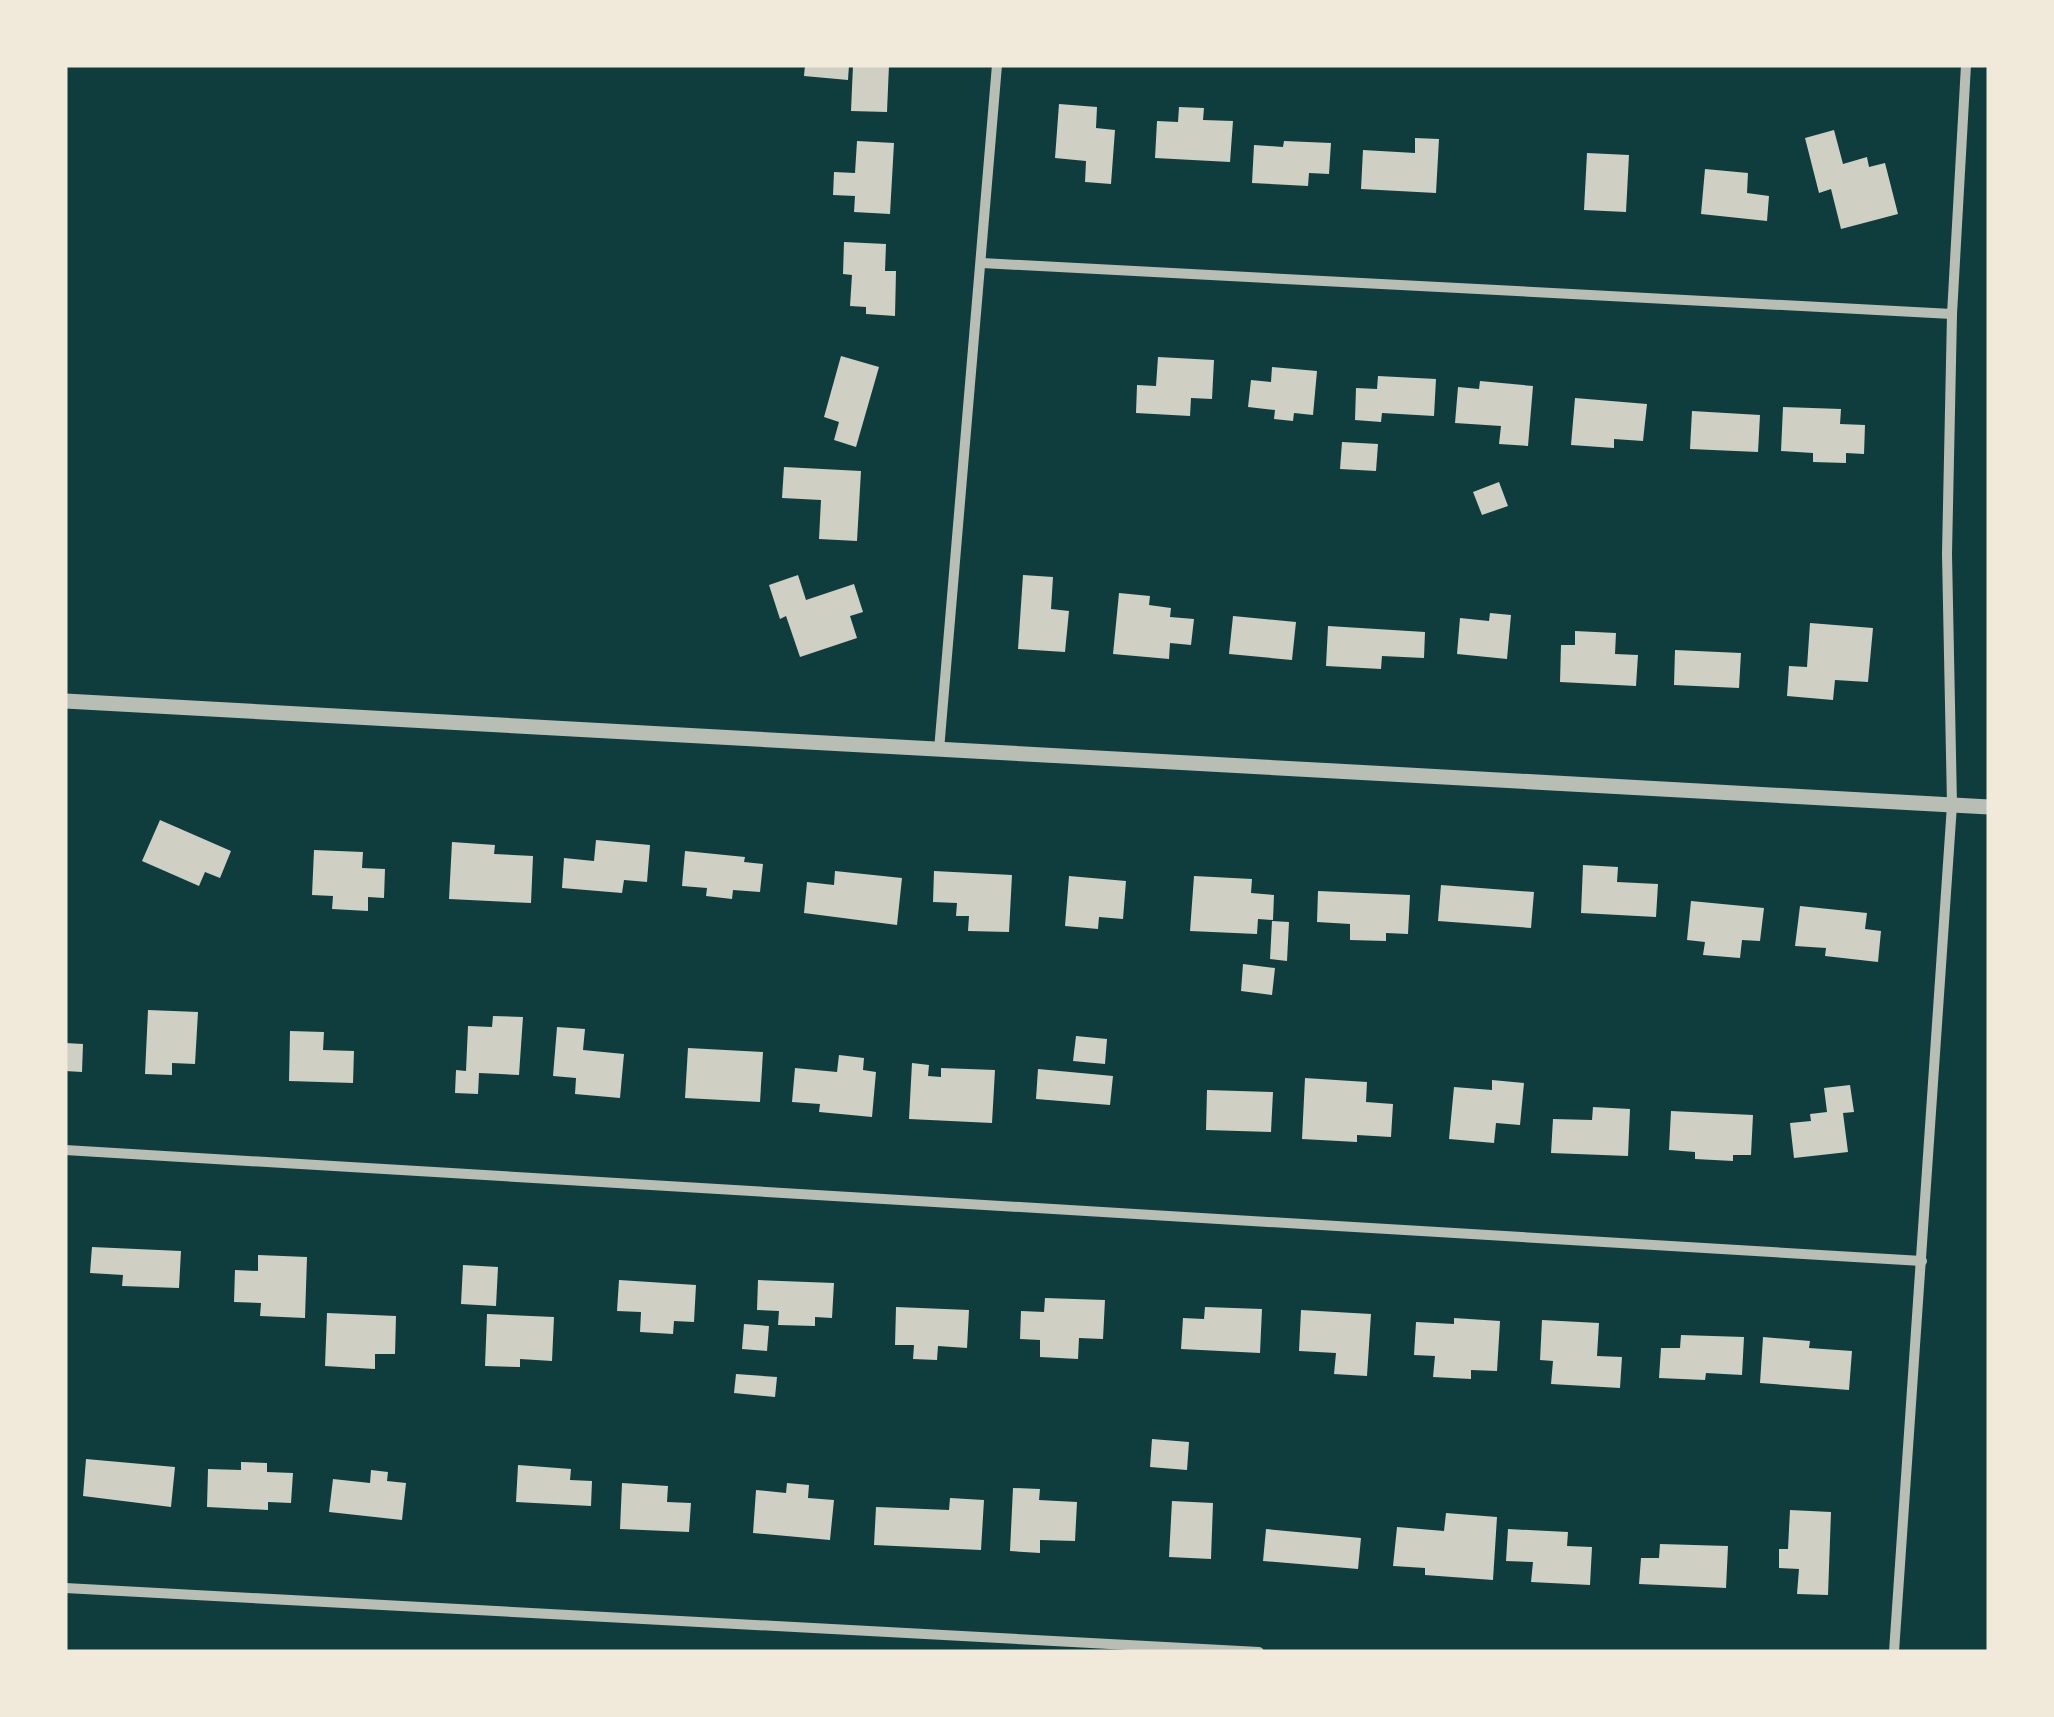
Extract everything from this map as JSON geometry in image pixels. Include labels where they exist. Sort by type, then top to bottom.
[{"type":"street","points":[[939,750],[997,65]]},
{"type":"street","points":[[1894,1652],[1952,805],[1946,554],[1952,314],[1966,65]]},
{"type":"street","points":[[982,263],[1952,314]]},
{"type":"street","points":[[65,701],[1989,807]]},
{"type":"street","points":[[65,1150],[1922,1261]]},
{"type":"street","points":[[65,1588],[1259,1652]]},
{"type":"building","points":[[805,65],[849,65],[848,80],[804,76]]},
{"type":"building","points":[[853,65],[889,65],[887,112],[851,111]]},
{"type":"building","points":[[1059,104],[1097,107],[1096,128],[1115,130],[1111,184],[1085,182],[1086,161],[1055,158]]},
{"type":"building","points":[[1179,107],[1204,108],[1203,120],[1233,121],[1230,162],[1155,158],[1157,121],[1178,122]]},
{"type":"building","points":[[1834,130],[1843,164],[1867,157],[1869,167],[1885,163],[1898,214],[1841,229],[1831,189],[1819,193],[1805,138]]},
{"type":"building","points":[[1415,138],[1439,139],[1436,193],[1361,189],[1363,150],[1415,153]]},
{"type":"building","points":[[857,141],[894,143],[890,214],[854,212],[855,196],[833,195],[834,172],[855,173]]},
{"type":"building","points":[[1284,141],[1331,143],[1329,174],[1309,173],[1308,186],[1252,183],[1254,145],[1283,147]]},
{"type":"building","points":[[1587,153],[1629,155],[1626,212],[1584,210]]},
{"type":"building","points":[[1705,169],[1748,173],[1747,193],[1769,196],[1767,221],[1701,214]]},
{"type":"building","points":[[844,242],[886,244],[885,271],[896,271],[895,316],[866,314],[866,307],[850,306],[852,275],[843,274]]},
{"type":"building","points":[[841,356],[879,367],[856,447],[834,440],[839,422],[824,417]]},
{"type":"building","points":[[1158,357],[1214,360],[1212,399],[1191,398],[1190,416],[1136,413],[1137,385],[1156,386]]},
{"type":"building","points":[[1272,367],[1317,371],[1313,415],[1294,413],[1293,421],[1274,419],[1275,410],[1248,407],[1251,380],[1271,382]]},
{"type":"building","points":[[1378,376],[1436,379],[1434,416],[1382,413],[1381,422],[1355,420],[1356,388],[1377,389]]},
{"type":"building","points":[[1480,381],[1533,386],[1528,446],[1499,444],[1501,426],[1455,423],[1458,387],[1479,389]]},
{"type":"building","points":[[1575,398],[1647,404],[1643,441],[1614,439],[1614,448],[1571,445]]},
{"type":"building","points":[[1783,407],[1841,409],[1840,424],[1865,425],[1864,454],[1846,453],[1846,463],[1813,462],[1813,453],[1781,451]]},
{"type":"building","points":[[1692,411],[1760,415],[1758,452],[1690,449]]},
{"type":"building","points":[[1342,442],[1378,444],[1376,471],[1340,469]]},
{"type":"building","points":[[784,467],[861,471],[857,541],[819,539],[821,500],[782,498]]},
{"type":"building","points":[[1499,482],[1508,506],[1482,515],[1473,492]]},
{"type":"building","points":[[798,575],[806,600],[854,584],[863,612],[850,616],[857,638],[800,657],[786,616],[780,619],[769,585]]},
{"type":"building","points":[[1023,575],[1053,577],[1051,609],[1069,611],[1065,652],[1018,649]]},
{"type":"building","points":[[1119,593],[1150,596],[1149,605],[1171,608],[1170,617],[1194,619],[1191,645],[1170,643],[1169,659],[1113,654]]},
{"type":"building","points":[[1490,613],[1511,615],[1507,659],[1457,654],[1460,618],[1489,621]]},
{"type":"building","points":[[1233,616],[1296,622],[1292,660],[1229,654]]},
{"type":"building","points":[[1810,623],[1873,628],[1868,682],[1835,680],[1833,700],[1787,696],[1789,666],[1807,667]]},
{"type":"building","points":[[1328,626],[1425,632],[1424,658],[1382,656],[1381,669],[1326,666]]},
{"type":"building","points":[[1575,631],[1616,633],[1615,654],[1638,655],[1636,686],[1560,682],[1561,645],[1575,645]]},
{"type":"building","points":[[1675,650],[1741,653],[1739,688],[1674,685]]},
{"type":"building","points":[[160,820],[231,851],[220,878],[205,872],[199,886],[142,861]]},
{"type":"building","points":[[596,840],[650,845],[647,882],[624,880],[622,893],[562,888],[564,858],[594,861]]},
{"type":"building","points":[[452,842],[495,845],[494,854],[533,856],[531,903],[449,899]]},
{"type":"building","points":[[314,850],[363,852],[362,868],[385,869],[384,898],[368,897],[368,911],[332,909],[333,896],[312,895]]},
{"type":"building","points":[[685,851],[745,857],[744,862],[763,864],[760,892],[733,890],[732,899],[706,896],[707,888],[682,886]]},
{"type":"building","points":[[1583,865],[1618,867],[1617,882],[1658,884],[1656,917],[1581,913]]},
{"type":"building","points":[[835,871],[902,878],[897,925],[804,913],[807,882],[834,885]]},
{"type":"building","points":[[934,871],[1012,875],[1009,932],[968,931],[969,916],[956,916],[957,903],[933,902]]},
{"type":"building","points":[[1069,876],[1126,881],[1123,919],[1099,917],[1098,929],[1065,926]]},
{"type":"building","points":[[1194,876],[1252,879],[1251,893],[1274,895],[1273,920],[1258,919],[1257,934],[1190,931]]},
{"type":"building","points":[[1441,885],[1534,892],[1531,928],[1438,921]]},
{"type":"building","points":[[1318,891],[1410,895],[1408,934],[1386,933],[1386,941],[1350,940],[1350,924],[1317,922]]},
{"type":"building","points":[[1691,901],[1764,908],[1760,941],[1742,940],[1740,958],[1703,955],[1705,942],[1687,940]]},
{"type":"building","points":[[1800,906],[1867,913],[1865,929],[1881,931],[1878,962],[1825,956],[1826,948],[1795,946]]},
{"type":"building","points":[[1272,921],[1289,922],[1287,961],[1270,959]]},
{"type":"building","points":[[1243,964],[1275,968],[1272,995],[1241,991]]},
{"type":"building","points":[[148,1010],[198,1012],[195,1064],[172,1063],[172,1075],[145,1074]]},
{"type":"building","points":[[493,1016],[523,1017],[519,1075],[479,1073],[478,1094],[455,1093],[456,1070],[466,1071],[468,1026],[492,1027]]},
{"type":"building","points":[[557,1027],[585,1029],[583,1050],[624,1054],[620,1098],[575,1094],[576,1078],[553,1076]]},
{"type":"building","points":[[290,1031],[324,1032],[323,1050],[354,1051],[353,1083],[289,1081]]},
{"type":"building","points":[[1076,1036],[1107,1039],[1105,1064],[1073,1061]]},
{"type":"building","points":[[65,1043],[83,1044],[82,1072],[65,1071]]},
{"type":"building","points":[[688,1048],[763,1052],[760,1102],[685,1098]]},
{"type":"building","points":[[839,1055],[864,1058],[863,1070],[876,1072],[872,1117],[819,1112],[820,1104],[792,1102],[795,1068],[837,1072]]},
{"type":"building","points":[[912,1063],[929,1065],[928,1076],[941,1077],[941,1068],[995,1070],[992,1123],[909,1119]]},
{"type":"building","points":[[1038,1069],[1113,1076],[1110,1105],[1036,1099]]},
{"type":"building","points":[[1305,1078],[1367,1082],[1366,1102],[1393,1104],[1391,1137],[1357,1135],[1357,1142],[1302,1139]]},
{"type":"building","points":[[1492,1080],[1524,1083],[1520,1125],[1496,1123],[1494,1143],[1449,1139],[1454,1087],[1492,1090]]},
{"type":"building","points":[[1850,1085],[1854,1112],[1843,1113],[1848,1152],[1794,1158],[1790,1123],[1811,1121],[1810,1114],[1827,1112],[1824,1088]]},
{"type":"building","points":[[1207,1090],[1273,1092],[1271,1132],[1206,1130]]},
{"type":"building","points":[[1593,1107],[1630,1109],[1628,1156],[1551,1153],[1553,1119],[1592,1120]]},
{"type":"building","points":[[1671,1111],[1753,1115],[1751,1155],[1733,1155],[1733,1161],[1695,1159],[1695,1152],[1669,1150]]},
{"type":"building","points":[[92,1247],[181,1251],[179,1288],[122,1286],[123,1275],[90,1273]]},
{"type":"building","points":[[258,1255],[307,1257],[305,1318],[260,1316],[261,1303],[234,1302],[235,1270],[258,1271]]},
{"type":"building","points":[[463,1265],[498,1267],[496,1306],[461,1304]]},
{"type":"building","points":[[619,1280],[696,1285],[694,1322],[674,1321],[673,1334],[640,1332],[641,1312],[617,1311]]},
{"type":"building","points":[[758,1280],[834,1283],[832,1318],[815,1317],[815,1326],[778,1325],[779,1311],[757,1310]]},
{"type":"building","points":[[1045,1298],[1105,1300],[1103,1339],[1079,1338],[1078,1359],[1040,1357],[1040,1340],[1020,1339],[1021,1311],[1044,1312]]},
{"type":"building","points":[[896,1307],[969,1310],[967,1348],[938,1346],[937,1360],[913,1359],[914,1345],[895,1345]]},
{"type":"building","points":[[1205,1307],[1262,1309],[1260,1353],[1181,1349],[1183,1318],[1204,1319]]},
{"type":"building","points":[[1301,1310],[1371,1314],[1367,1376],[1334,1374],[1336,1353],[1299,1351]]},
{"type":"building","points":[[327,1313],[396,1316],[395,1354],[375,1354],[375,1369],[325,1366]]},
{"type":"building","points":[[487,1314],[554,1317],[552,1361],[520,1359],[520,1367],[485,1366]]},
{"type":"building","points":[[1454,1318],[1500,1321],[1497,1371],[1471,1370],[1471,1379],[1433,1377],[1435,1356],[1414,1355],[1416,1322],[1454,1324]]},
{"type":"building","points":[[1542,1320],[1599,1323],[1597,1356],[1622,1357],[1620,1388],[1551,1384],[1553,1361],[1540,1360]]},
{"type":"building","points":[[744,1324],[769,1326],[767,1351],[742,1349]]},
{"type":"building","points":[[1681,1335],[1744,1337],[1742,1375],[1706,1373],[1705,1380],[1659,1378],[1661,1348],[1680,1348]]},
{"type":"building","points":[[1763,1337],[1810,1341],[1809,1348],[1852,1351],[1849,1390],[1760,1383]]},
{"type":"building","points":[[736,1374],[777,1377],[775,1397],[734,1393]]},
{"type":"building","points":[[1152,1439],[1189,1442],[1187,1470],[1150,1467]]},
{"type":"building","points":[[86,1459],[175,1467],[171,1507],[83,1496]]},
{"type":"building","points":[[241,1462],[267,1463],[267,1472],[293,1473],[291,1503],[268,1502],[268,1510],[207,1507],[208,1469],[241,1470]]},
{"type":"building","points":[[518,1465],[571,1469],[570,1480],[592,1481],[591,1506],[516,1502]]},
{"type":"building","points":[[371,1470],[388,1472],[387,1481],[406,1483],[402,1520],[329,1512],[333,1479],[370,1483]]},
{"type":"building","points":[[622,1483],[668,1486],[667,1502],[691,1503],[689,1532],[620,1529]]},
{"type":"building","points":[[787,1483],[809,1485],[808,1498],[834,1500],[830,1540],[753,1533],[756,1490],[786,1493]]},
{"type":"building","points":[[1013,1488],[1040,1489],[1039,1500],[1077,1502],[1075,1541],[1040,1540],[1040,1553],[1010,1551]]},
{"type":"building","points":[[950,1498],[984,1500],[981,1550],[874,1545],[876,1507],[949,1510]]},
{"type":"building","points":[[1172,1501],[1213,1503],[1211,1559],[1169,1557]]},
{"type":"building","points":[[1790,1510],[1831,1512],[1828,1595],[1797,1594],[1799,1569],[1779,1568],[1779,1549],[1788,1549]]},
{"type":"building","points":[[1446,1513],[1497,1517],[1493,1580],[1425,1575],[1425,1568],[1393,1566],[1397,1527],[1444,1531]]},
{"type":"building","points":[[1266,1529],[1361,1538],[1358,1569],[1263,1561]]},
{"type":"building","points":[[1508,1529],[1568,1532],[1567,1546],[1592,1547],[1590,1585],[1531,1582],[1533,1562],[1506,1561]]},
{"type":"building","points":[[1660,1544],[1728,1546],[1726,1588],[1639,1584],[1641,1558],[1659,1558]]}]
